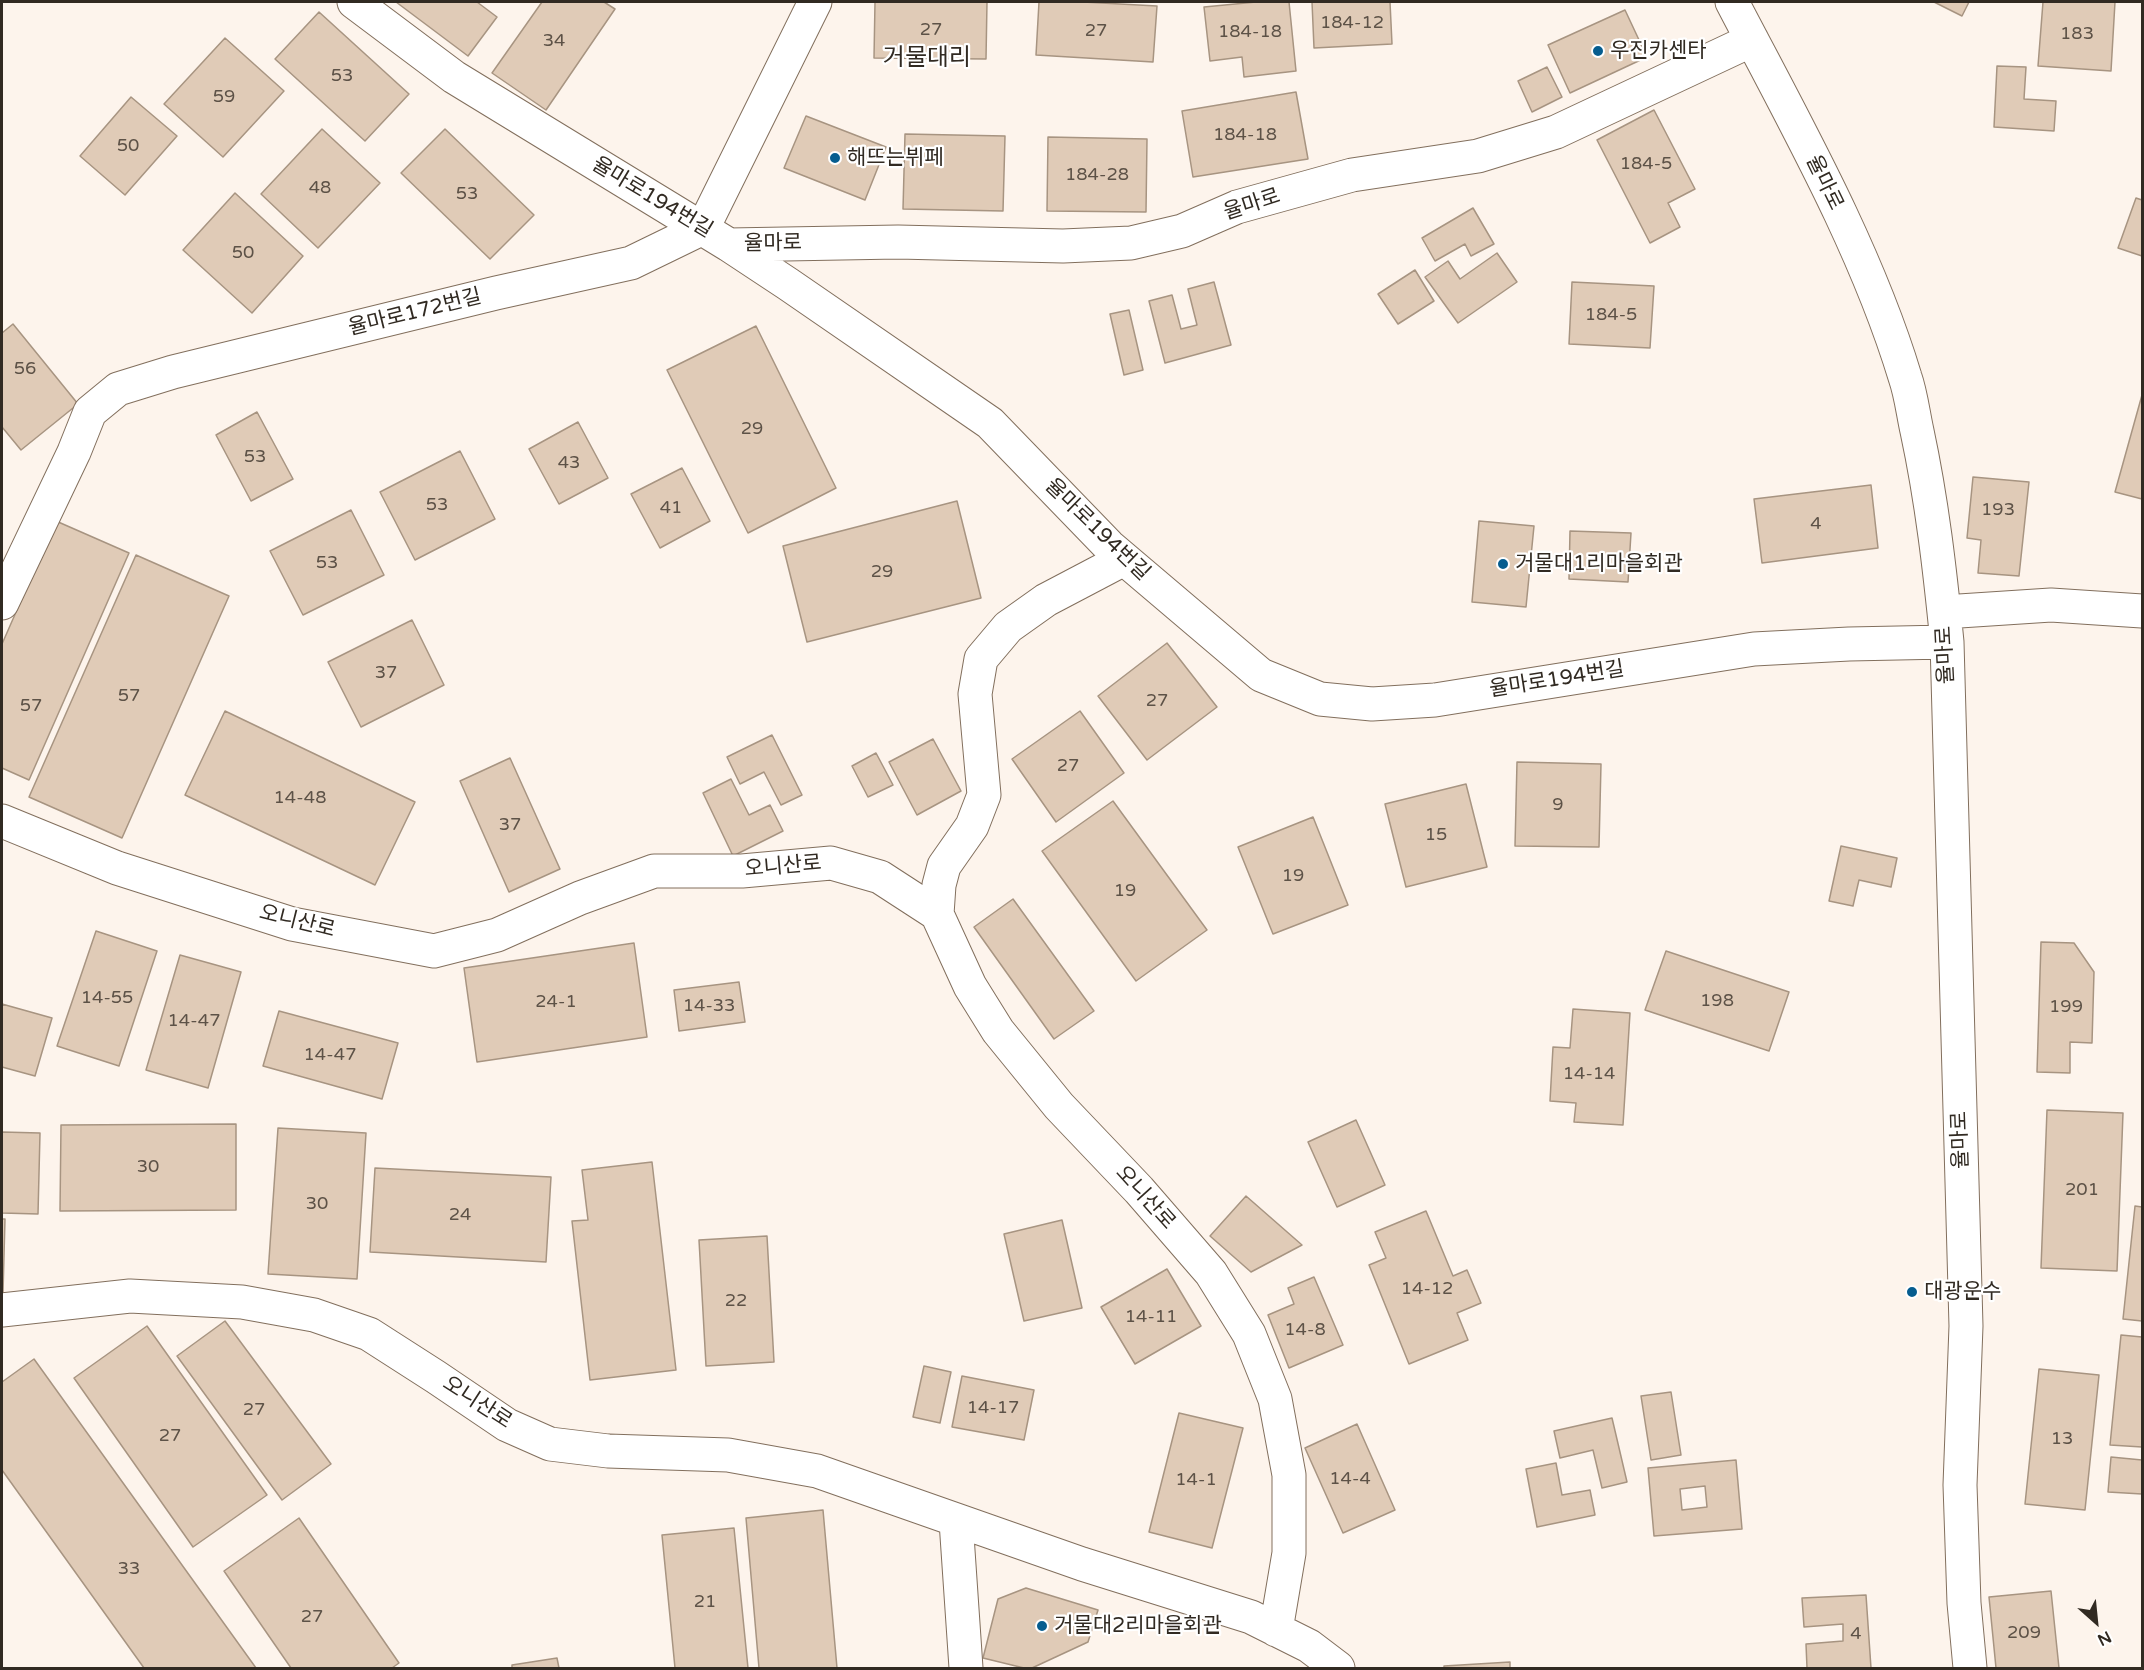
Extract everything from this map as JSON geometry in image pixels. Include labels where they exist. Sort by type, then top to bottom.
[{"type":"street","name":"율마로194번길","points":[[354,2],[454,77],[716,237],[990,423],[1109,546],[1261,675],[1320,699],[1372,704],[1435,700],[1754,649],[1849,644],[1946,627]]},
{"type":"street","points":[[716,237],[814,2]]},
{"type":"street","name":"율마로","points":[[1732,2],[1837,207],[1875,293],[1906,378],[1926,473],[1940,566],[1946,627],[1966,1326],[1960,1485],[1964,1603],[1970,1668]]},
{"type":"street","name":"율마로","points":[[716,237],[1063,246],[1131,243],[1182,231],[1237,207],[1352,175],[1479,156],[1556,132],[1752,40]]},
{"type":"street","name":"율마로172번길","points":[[2,603],[74,452],[90,412],[118,389],[184,369],[631,263],[716,237]]},
{"type":"street","points":[[937,914],[939,885],[944,866],[972,826],[984,795],[975,694],[981,659],[1008,627],[1027,613],[1046,600],[1124,559]]},
{"type":"street","name":"율마로","points":[[1946,627],[2051,605],[2142,611]]},
{"type":"street","name":"오니산로","points":[[2,820],[117,868],[292,924],[434,951],[497,935],[580,898],[654,871],[742,871],[831,862],[880,877],[937,914],[970,986],[998,1031],[1059,1107],[1139,1190],[1211,1273],[1249,1334],[1275,1399],[1289,1475],[1289,1553],[1276,1630]]},
{"type":"street","name":"오니산로","points":[[2,1310],[130,1296],[242,1302],[314,1315],[369,1334],[507,1425],[550,1444],[608,1451],[728,1455],[817,1471],[1082,1564],[1251,1617],[1309,1646],[1338,1668]]},
{"type":"street","points":[[956,1521],[966,1668]]},
{"type":"building","points":[[396,2],[477,2],[497,17],[468,56]]},
{"type":"building","points":[[542,2],[604,2],[615,9],[546,110],[492,73]]},
{"type":"building","points":[[875,2],[987,2],[986,59],[874,58]]},
{"type":"building","points":[[1039,2],[1157,6],[1153,62],[1036,55]]},
{"type":"building","points":[[1256,2],[1289,2],[1296,71],[1244,77],[1242,57],[1210,61],[1204,7]]},
{"type":"building","points":[[1312,2],[1390,2],[1392,44],[1314,48]]},
{"type":"building","points":[[1934,2],[1969,2],[1962,16]]},
{"type":"building","points":[[2043,2],[2115,2],[2111,71],[2038,66]]},
{"type":"building","name":"우진카센타","points":[[1625,10],[1647,57],[1570,93],[1548,45]]},
{"type":"building","points":[[319,12],[409,94],[365,141],[275,59]]},
{"type":"building","points":[[225,38],[284,91],[223,157],[164,104]]},
{"type":"building","points":[[1997,66],[2026,67],[2024,99],[2056,101],[2054,131],[1994,127]]},
{"type":"building","points":[[1547,67],[1562,97],[1532,112],[1518,81]]},
{"type":"building","points":[[1296,92],[1308,159],[1193,177],[1182,111]]},
{"type":"building","points":[[131,97],[177,136],[125,195],[80,156]]},
{"type":"building","points":[[1654,110],[1695,189],[1668,203],[1680,227],[1650,243],[1597,140]]},
{"type":"building","name":"해뜨는뷔페","points":[[806,116],[886,147],[865,200],[784,168]]},
{"type":"building","points":[[322,129],[380,183],[318,248],[261,194]]},
{"type":"building","points":[[445,129],[534,215],[490,259],[401,173]]},
{"type":"building","points":[[905,134],[1005,136],[1003,211],[903,209]]},
{"type":"building","points":[[1048,137],[1147,139],[1146,212],[1047,211]]},
{"type":"building","points":[[235,193],[303,256],[252,313],[183,250]]},
{"type":"building","points":[[2136,198],[2142,200],[2142,256],[2118,248]]},
{"type":"building","points":[[1473,208],[1494,244],[1471,256],[1465,244],[1435,261],[1422,238]]},
{"type":"building","points":[[1497,253],[1517,282],[1458,323],[1425,277],[1448,261],[1460,279]]},
{"type":"building","points":[[1415,270],[1434,301],[1398,324],[1378,294]]},
{"type":"building","points":[[1214,282],[1231,345],[1165,363],[1149,301],[1172,295],[1181,329],[1197,325],[1188,289]]},
{"type":"building","points":[[1572,282],[1654,286],[1650,348],[1569,344]]},
{"type":"building","points":[[1129,310],[1143,370],[1124,375],[1110,314]]},
{"type":"building","points":[[13,324],[78,404],[21,450],[2,427],[2,333]]},
{"type":"building","points":[[756,326],[836,488],[748,533],[667,370]]},
{"type":"building","points":[[2142,395],[2142,499],[2115,492]]},
{"type":"building","points":[[257,412],[293,479],[251,501],[216,435]]},
{"type":"building","points":[[578,422],[608,478],[559,504],[529,449]]},
{"type":"building","points":[[460,451],[495,519],[415,560],[380,492]]},
{"type":"building","points":[[682,468],[710,521],[660,548],[631,494]]},
{"type":"building","points":[[1973,477],[2029,482],[2019,576],[1978,573],[1981,540],[1967,538]]},
{"type":"building","points":[[1871,485],[1878,548],[1762,563],[1754,499]]},
{"type":"building","points":[[957,501],[981,598],[807,642],[783,546]]},
{"type":"building","points":[[351,510],[384,575],[303,615],[270,551]]},
{"type":"building","points":[[56,521],[129,553],[29,780],[2,768],[2,644]]},
{"type":"building","name":"거물대1리마을회관","points":[[1479,521],[1534,526],[1526,607],[1472,602]]},
{"type":"building","points":[[1570,531],[1631,533],[1628,582],[1569,579]]},
{"type":"building","points":[[136,555],[229,596],[122,838],[29,797]]},
{"type":"building","points":[[412,620],[444,685],[361,727],[328,662]]},
{"type":"building","points":[[1167,643],[1217,707],[1147,760],[1098,696]]},
{"type":"building","points":[[225,711],[415,802],[375,885],[185,795]]},
{"type":"building","points":[[1080,711],[1124,773],[1056,822],[1012,759]]},
{"type":"building","points":[[772,735],[802,795],[781,805],[764,772],[740,784],[727,757]]},
{"type":"building","points":[[933,739],[961,791],[917,815],[889,762]]},
{"type":"building","points":[[876,753],[893,785],[868,797],[852,766]]},
{"type":"building","points":[[510,758],[560,869],[509,892],[460,781]]},
{"type":"building","points":[[1517,762],[1601,764],[1599,847],[1515,846]]},
{"type":"building","points":[[731,779],[749,815],[770,805],[783,831],[733,856],[703,793]]},
{"type":"building","points":[[1466,784],[1487,867],[1406,887],[1385,804]]},
{"type":"building","points":[[1113,801],[1207,930],[1136,981],[1042,851]]},
{"type":"building","points":[[1313,817],[1348,905],[1273,934],[1238,847]]},
{"type":"building","points":[[1841,846],[1897,858],[1891,887],[1859,880],[1853,906],[1829,901]]},
{"type":"building","points":[[1013,899],[1094,1011],[1054,1039],[974,927]]},
{"type":"building","points":[[96,931],[157,951],[119,1066],[57,1046]]},
{"type":"building","points":[[2041,942],[2074,943],[2094,972],[2092,1043],[2070,1042],[2070,1073],[2037,1072]]},
{"type":"building","points":[[634,943],[647,1037],[477,1062],[464,968]]},
{"type":"building","points":[[1666,951],[1789,992],[1769,1051],[1645,1010]]},
{"type":"building","points":[[180,955],[241,972],[208,1088],[146,1070]]},
{"type":"building","points":[[739,982],[745,1022],[679,1031],[674,990]]},
{"type":"building","points":[[2,1004],[52,1018],[35,1076],[2,1067]]},
{"type":"building","points":[[1573,1009],[1630,1013],[1623,1125],[1574,1122],[1576,1103],[1550,1101],[1553,1047],[1570,1048]]},
{"type":"building","points":[[279,1011],[398,1043],[382,1099],[263,1066]]},
{"type":"building","points":[[2047,1110],[2123,1113],[2117,1271],[2041,1268]]},
{"type":"building","points":[[1356,1120],[1385,1185],[1337,1207],[1308,1142]]},
{"type":"building","points":[[236,1124],[236,1210],[60,1211],[61,1125]]},
{"type":"building","points":[[278,1128],[366,1133],[357,1279],[268,1274]]},
{"type":"building","points":[[2,1132],[40,1133],[38,1214],[2,1213]]},
{"type":"building","points":[[652,1162],[676,1370],[590,1380],[572,1221],[588,1220],[582,1170]]},
{"type":"building","points":[[375,1168],[551,1177],[546,1262],[370,1252]]},
{"type":"building","points":[[1246,1196],[1302,1245],[1251,1272],[1210,1236]]},
{"type":"building","points":[[2135,1206],[2142,1207],[2142,1321],[2123,1319]]},
{"type":"building","points":[[1426,1211],[1453,1276],[1467,1270],[1481,1303],[1457,1313],[1468,1340],[1409,1364],[1369,1265],[1386,1258],[1375,1232]]},
{"type":"building","points":[[2,1219],[5,1219],[3,1293],[2,1293]]},
{"type":"building","points":[[1062,1220],[1082,1308],[1024,1321],[1004,1234]]},
{"type":"building","points":[[767,1236],[774,1362],[706,1366],[699,1240]]},
{"type":"building","points":[[1167,1269],[1201,1326],[1135,1364],[1101,1307]]},
{"type":"building","points":[[1314,1277],[1343,1345],[1289,1368],[1268,1315],[1294,1304],[1288,1288]]},
{"type":"building","points":[[225,1321],[331,1464],[282,1500],[177,1356]]},
{"type":"building","points":[[147,1326],[267,1495],[193,1547],[74,1378]]},
{"type":"building","points":[[2121,1335],[2142,1337],[2142,1447],[2110,1445]]},
{"type":"building","points":[[34,1359],[256,1668],[144,1668],[2,1470],[2,1382]]},
{"type":"building","points":[[924,1366],[951,1372],[940,1423],[913,1417]]},
{"type":"building","points":[[2039,1369],[2099,1375],[2085,1510],[2025,1504]]},
{"type":"building","points":[[962,1376],[1034,1390],[1024,1440],[952,1427]]},
{"type":"building","points":[[1671,1392],[1681,1455],[1651,1460],[1641,1396]]},
{"type":"building","points":[[1179,1413],[1243,1428],[1212,1548],[1149,1532]]},
{"type":"building","points":[[1612,1418],[1627,1482],[1602,1488],[1593,1450],[1560,1458],[1554,1431]]},
{"type":"building","points":[[1357,1424],[1395,1510],[1343,1533],[1305,1448]]},
{"type":"building","points":[[2111,1457],[2142,1460],[2142,1494],[2108,1492]]},
{"type":"building","points":[[1736,1460],[1742,1529],[1654,1536],[1648,1468]],"holes":[[[1705,1486],[1707,1507],[1682,1510],[1680,1489]]]},
{"type":"building","points":[[1556,1463],[1562,1495],[1590,1490],[1595,1515],[1537,1527],[1526,1469]]},
{"type":"building","points":[[823,1510],[837,1668],[759,1668],[746,1518]]},
{"type":"building","points":[[299,1518],[399,1663],[392,1668],[291,1668],[224,1571]]},
{"type":"building","points":[[734,1528],[748,1668],[675,1668],[662,1535]]},
{"type":"building","name":"거물대2리마을회관","points":[[1026,1588],[1098,1610],[1088,1642],[1032,1668],[983,1658],[998,1599]]},
{"type":"building","points":[[2051,1591],[2059,1668],[1996,1668],[1989,1597]]},
{"type":"building","points":[[1866,1595],[1871,1668],[1807,1668],[1806,1644],[1843,1641],[1843,1624],[1804,1627],[1802,1598]]},
{"type":"building","points":[[557,1658],[559,1668],[512,1668],[512,1665]]},
{"type":"building","points":[[1510,1662],[1510,1668],[1444,1668],[1444,1666]]},
{"type":"place","name":"우진카센타","points":[[1598,51]]},
{"type":"place","name":"해뜨는뷔페","points":[[835,158]]},
{"type":"place","name":"거물대1리마을회관","points":[[1503,564]]},
{"type":"place","name":"대광운수","points":[[1912,1292]]},
{"type":"place","name":"거물대2리마을회관","points":[[1042,1626]]},
{"type":"district","name":"거물대리","points":[[927,59]]}]
